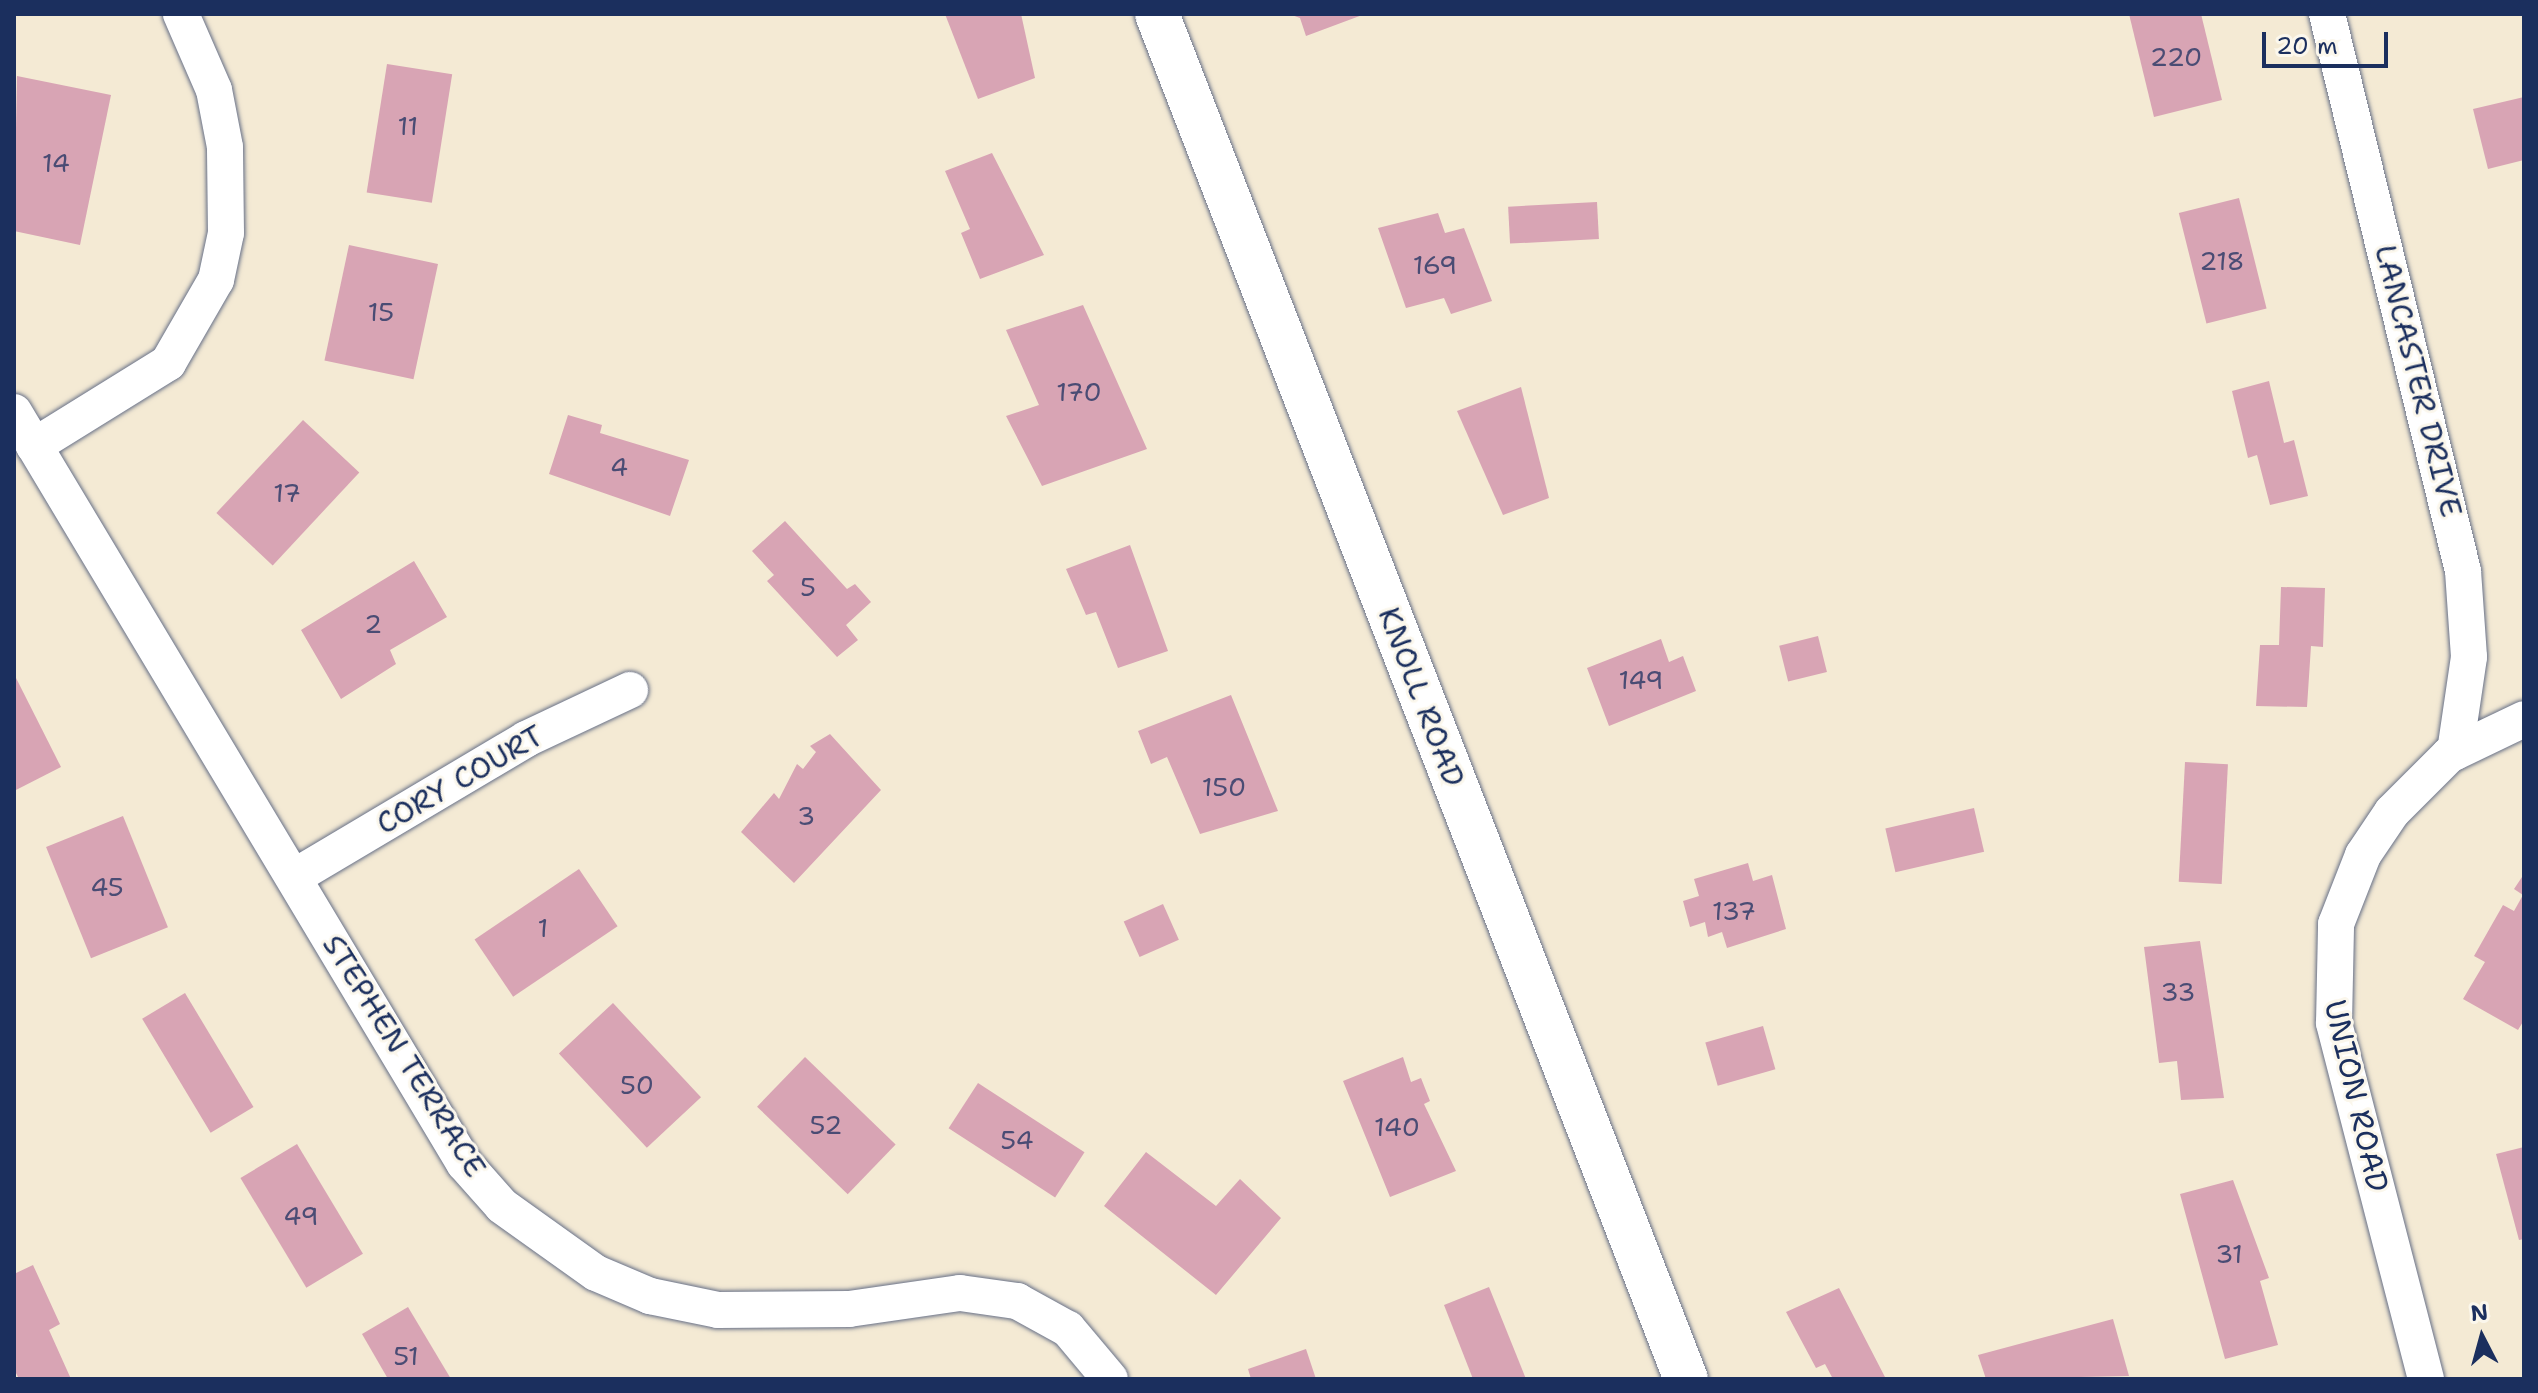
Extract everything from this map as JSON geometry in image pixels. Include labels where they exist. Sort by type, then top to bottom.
[{"type":"street","points":[[34,446],[168,363],[216,280],[226,233],[225,147],[214,90],[181,14]]},
{"type":"street","name":"KNOLL ROAD","points":[[1157,14],[1686,1379]]},
{"type":"street","name":"LANCASTER DRIVE","points":[[2327,14],[2463,571],[2469,657],[2455,752]]},
{"type":"street","name":"STEPHEN TERRACE","points":[[14,412],[464,1163],[546,1243],[650,1296],[718,1310],[849,1309],[960,1293],[1017,1301],[1068,1329],[1110,1379]]},
{"type":"street","name":"CORY COURT","points":[[294,877],[526,739],[630,690]]},
{"type":"street","name":"UNION ROAD","points":[[2426,1379],[2334,1023],[2330,965],[2336,924],[2363,855],[2392,812],[2455,752],[2524,719]]},
{"type":"building","points":[[945,14],[1021,14],[1035,78],[978,99]]},
{"type":"building","points":[[1289,14],[1365,14],[1306,36],[1300,18]]},
{"type":"building","points":[[2129,14],[2201,14],[2222,100],[2154,117]]},
{"type":"building","points":[[387,64],[452,74],[432,203],[367,192]]},
{"type":"building","points":[[17,76],[111,95],[80,245],[14,231]]},
{"type":"building","points":[[2524,97],[2524,160],[2488,169],[2473,109]]},
{"type":"building","points":[[992,153],[1044,255],[980,279],[961,233],[970,229],[945,171]]},
{"type":"building","points":[[2239,198],[2267,309],[2206,324],[2179,213]]},
{"type":"building","points":[[1597,202],[1599,239],[1510,244],[1508,207]]},
{"type":"building","points":[[1438,213],[1445,233],[1464,228],[1492,301],[1451,314],[1444,298],[1406,308],[1378,228]]},
{"type":"building","points":[[349,245],[438,264],[413,379],[324,360]]},
{"type":"building","points":[[1083,305],[1147,449],[1042,486],[1006,416],[1039,405],[1006,330]]},
{"type":"building","points":[[2269,381],[2284,443],[2294,440],[2308,496],[2270,505],[2257,455],[2248,458],[2232,391]]},
{"type":"building","points":[[1521,387],[1549,498],[1503,515],[1457,411]]},
{"type":"building","points":[[568,415],[602,425],[600,433],[689,460],[670,516],[549,474]]},
{"type":"building","points":[[303,420],[359,473],[273,565],[216,513]]},
{"type":"building","points":[[785,521],[847,589],[855,584],[871,602],[846,625],[858,640],[837,657],[767,581],[774,575],[752,551]]},
{"type":"building","points":[[1130,545],[1168,651],[1118,668],[1096,612],[1086,615],[1066,569]]},
{"type":"building","points":[[414,561],[447,617],[390,650],[396,664],[341,699],[301,630]]},
{"type":"building","points":[[2281,587],[2325,588],[2323,647],[2311,646],[2307,707],[2256,706],[2260,645],[2279,645]]},
{"type":"building","points":[[1818,636],[1827,672],[1788,682],[1779,646]]},
{"type":"building","points":[[1661,639],[1669,662],[1683,656],[1696,691],[1609,726],[1587,668]]},
{"type":"building","points":[[14,674],[61,767],[14,791]]},
{"type":"building","points":[[1231,695],[1278,811],[1200,834],[1167,757],[1151,764],[1138,731]]},
{"type":"building","points":[[830,734],[881,790],[794,883],[741,832],[774,793],[779,799],[797,764],[803,769],[816,752],[810,746]]},
{"type":"building","points":[[2185,762],[2228,764],[2222,884],[2179,882]]},
{"type":"building","points":[[1974,808],[1984,852],[1895,872],[1885,828]]},
{"type":"building","points":[[123,816],[168,927],[91,958],[46,847]]},
{"type":"building","points":[[1748,863],[1753,881],[1772,875],[1786,929],[1727,948],[1722,932],[1708,937],[1705,922],[1690,927],[1683,901],[1699,896],[1694,879]]},
{"type":"building","points":[[579,869],[618,926],[513,997],[475,939]]},
{"type":"building","points":[[2524,874],[2524,1020],[2518,1030],[2463,999],[2485,962],[2474,956],[2503,905],[2514,911],[2523,895],[2514,889]]},
{"type":"building","points":[[1163,904],[1179,940],[1140,957],[1124,921]]},
{"type":"building","points":[[2200,941],[2224,1098],[2181,1100],[2177,1061],[2159,1063],[2144,947]]},
{"type":"building","points":[[185,993],[254,1107],[211,1133],[142,1019]]},
{"type":"building","points":[[613,1003],[701,1097],[647,1148],[559,1053]]},
{"type":"building","points":[[1763,1026],[1775,1069],[1718,1086],[1705,1043]]},
{"type":"building","points":[[805,1057],[896,1145],[848,1194],[757,1107]]},
{"type":"building","points":[[1403,1057],[1411,1082],[1421,1078],[1430,1101],[1424,1104],[1456,1171],[1390,1197],[1343,1081]]},
{"type":"building","points":[[978,1083],[1085,1152],[1055,1197],[949,1128]]},
{"type":"building","points":[[297,1144],[363,1254],[306,1288],[240,1178]]},
{"type":"building","points":[[2524,1147],[2524,1239],[2519,1240],[2496,1154]]},
{"type":"building","points":[[1146,1152],[1216,1206],[1240,1179],[1281,1218],[1216,1295],[1104,1206]]},
{"type":"building","points":[[2233,1180],[2269,1278],[2260,1281],[2278,1345],[2225,1359],[2180,1194]]},
{"type":"building","points":[[33,1265],[60,1324],[49,1330],[71,1379],[19,1379],[14,1369],[14,1274]]},
{"type":"building","points":[[1489,1287],[1526,1379],[1473,1379],[1444,1305]]},
{"type":"building","points":[[1839,1288],[1886,1379],[1833,1379],[1825,1364],[1816,1368],[1786,1312]]},
{"type":"building","points":[[408,1307],[451,1379],[388,1379],[362,1334]]},
{"type":"building","points":[[2113,1319],[2129,1376],[1986,1379],[1978,1355]]},
{"type":"building","points":[[1306,1349],[1316,1379],[1251,1379],[1248,1369]]}]
